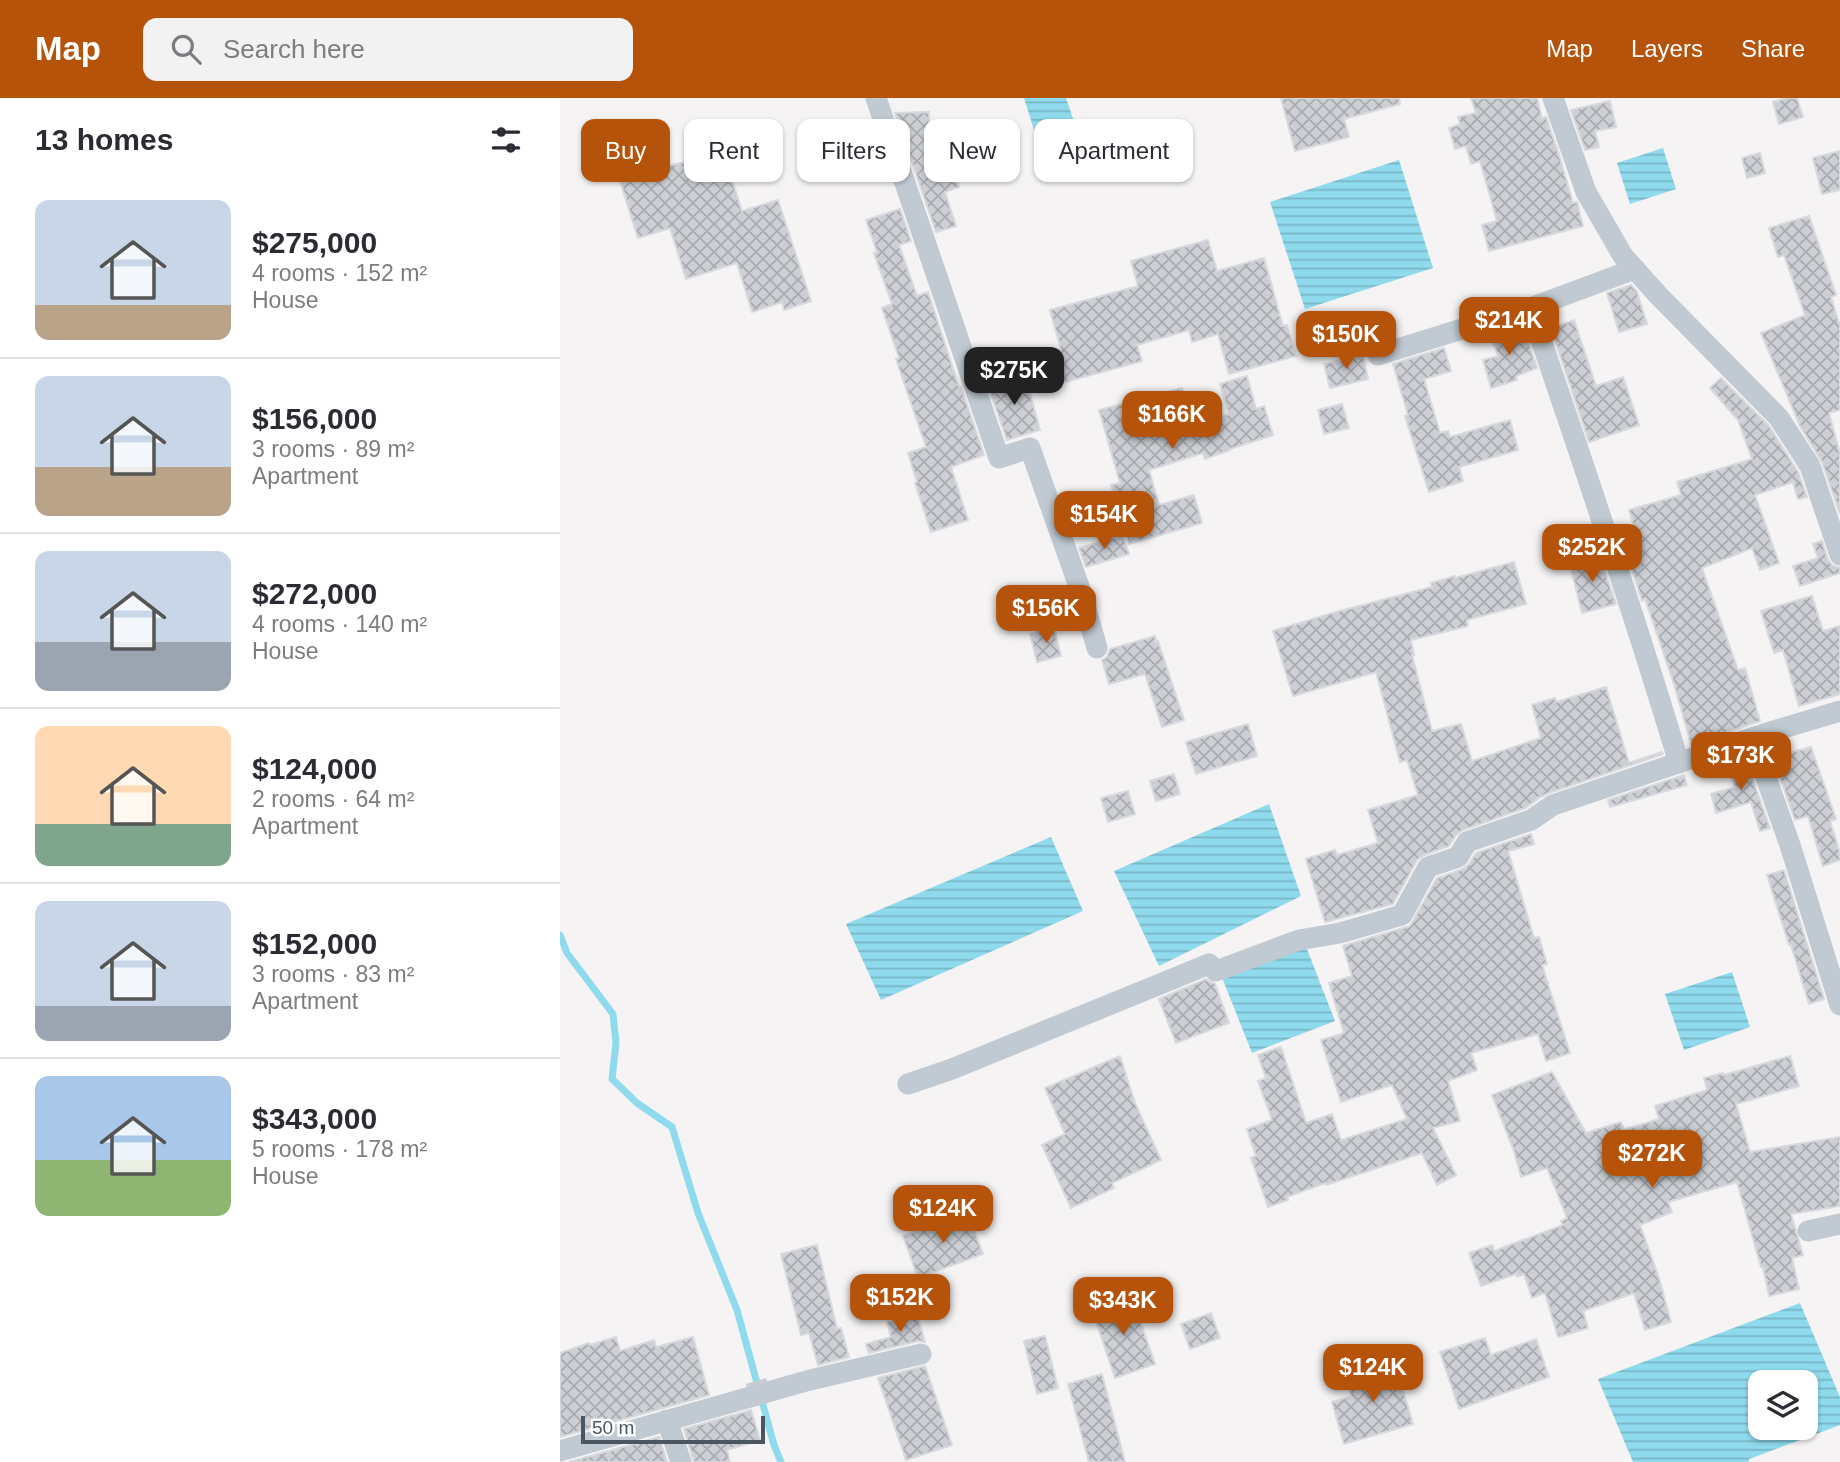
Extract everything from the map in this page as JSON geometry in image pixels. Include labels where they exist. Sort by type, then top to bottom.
[{"type":"street","points":[[876,98],[999,458],[1030,448],[1081,592],[1097,648]]},
{"type":"street","points":[[1553,98],[1586,192],[1623,256],[1779,418],[1810,466],[1840,555]]},
{"type":"street","points":[[1378,355],[1530,308],[1635,269]]},
{"type":"street","points":[[1530,308],[1628,596],[1679,763]]},
{"type":"street","points":[[908,1084],[953,1069],[1209,964],[1216,971],[1299,940],[1340,933],[1402,915],[1428,867],[1458,857],[1467,842],[1531,820],[1553,805],[1840,711]]},
{"type":"street","points":[[1752,738],[1790,845],[1840,1004]]},
{"type":"street","points":[[1808,1231],[1840,1224]]},
{"type":"street","points":[[560,1451],[810,1380],[922,1354]]},
{"type":"street","points":[[667,1420],[681,1462]]},
{"type":"water","points":[[1024,98],[1066,98],[1073,119],[1034,119],[1034,130]]},
{"type":"water","points":[[1663,148],[1676,189],[1630,204],[1617,163]]},
{"type":"water","points":[[1399,160],[1433,268],[1305,309],[1270,202]]},
{"type":"water","points":[[1269,804],[1301,896],[1159,966],[1114,871]]},
{"type":"water","points":[[1051,837],[1083,911],[881,1000],[846,924]]},
{"type":"water","points":[[1305,944],[1335,1021],[1252,1053],[1221,975]]},
{"type":"water","points":[[1732,972],[1750,1027],[1684,1050],[1665,994]]},
{"type":"water","points":[[1800,1303],[1840,1397],[1840,1425],[1818,1433],[1818,1370],[1748,1370],[1748,1440],[1800,1440],[1749,1459],[1749,1462],[1633,1462],[1598,1379]]},
{"type":"building","points":[[1281,98],[1399,98],[1400,104],[1344,119],[1349,137],[1295,151]]},
{"type":"building","points":[[1471,98],[1537,98],[1542,118],[1546,117],[1573,203],[1577,202],[1583,226],[1489,251],[1482,225],[1497,221],[1480,161],[1471,164],[1466,146],[1455,149],[1449,128],[1460,124],[1458,117],[1476,113]]},
{"type":"building","points":[[1797,98],[1803,117],[1779,124],[1773,102]]},
{"type":"building","points":[[1610,101],[1616,127],[1595,131],[1599,147],[1585,150],[1571,110]]},
{"type":"building","points":[[929,112],[929,119],[924,119],[924,182],[957,182],[959,187],[945,192],[956,226],[936,232],[910,157],[910,119],[897,119],[895,113]]},
{"type":"building","points":[[1840,151],[1840,190],[1822,194],[1813,158]]},
{"type":"building","points":[[1760,153],[1765,173],[1747,178],[1742,158]]},
{"type":"building","points":[[684,163],[684,182],[733,182],[742,211],[778,200],[811,301],[784,310],[782,302],[752,312],[737,263],[686,279],[670,228],[638,238],[620,182],[670,182],[671,165]]},
{"type":"building","points":[[900,209],[911,241],[899,245],[917,296],[928,292],[984,455],[951,467],[968,520],[931,532],[908,453],[926,447],[882,308],[892,304],[874,253],[877,252],[866,220]]},
{"type":"building","points":[[1809,216],[1836,295],[1831,297],[1840,326],[1840,410],[1829,413],[1840,454],[1840,514],[1822,462],[1800,426],[1761,333],[1805,315],[1784,255],[1778,257],[1769,228]]},
{"type":"building","points":[[1208,240],[1217,271],[1264,258],[1283,326],[1287,325],[1296,356],[1229,374],[1218,334],[1192,342],[1189,330],[1137,345],[1142,361],[1047,387],[1039,357],[1061,350],[1050,310],[1138,286],[1131,261]]},
{"type":"building","points":[[1631,285],[1637,292],[1647,324],[1619,332],[1607,293]]},
{"type":"building","points":[[1574,320],[1596,386],[1623,377],[1639,425],[1589,442],[1551,328]]},
{"type":"building","points":[[1522,324],[1537,368],[1516,376],[1517,380],[1491,388],[1483,360],[1498,356],[1490,334]]},
{"type":"building","points":[[1444,348],[1451,371],[1424,379],[1440,433],[1448,431],[1450,437],[1510,420],[1518,450],[1459,467],[1463,481],[1429,492],[1405,416],[1408,415],[1393,364]]},
{"type":"building","points":[[1363,355],[1368,379],[1330,388],[1324,364]]},
{"type":"building","points":[[1001,376],[1004,385],[1026,379],[1040,430],[1007,440],[986,380]]},
{"type":"building","points":[[1247,376],[1256,409],[1264,406],[1273,435],[1205,459],[1203,453],[1149,470],[1159,505],[1194,495],[1202,523],[1129,544],[1111,485],[1120,483],[1099,410],[1182,388],[1193,426],[1229,414],[1220,384]]},
{"type":"building","points":[[1721,378],[1769,426],[1798,472],[1807,497],[1798,499],[1793,482],[1755,495],[1779,563],[1760,570],[1752,548],[1702,568],[1738,670],[1745,668],[1760,721],[1691,744],[1674,684],[1645,599],[1642,601],[1624,544],[1635,540],[1629,510],[1681,495],[1677,482],[1752,459],[1738,420],[1710,388]]},
{"type":"building","points":[[1342,404],[1349,428],[1324,434],[1318,410]]},
{"type":"building","points":[[1123,535],[1129,554],[1086,567],[1079,548]]},
{"type":"building","points":[[1822,541],[1828,560],[1840,568],[1840,573],[1800,586],[1793,566],[1818,558],[1813,544]]},
{"type":"building","points":[[1599,554],[1616,604],[1582,613],[1569,561]]},
{"type":"building","points":[[1514,562],[1526,604],[1467,620],[1468,626],[1411,640],[1412,655],[1432,731],[1461,724],[1472,761],[1541,738],[1532,705],[1555,698],[1556,702],[1606,687],[1629,763],[1662,752],[1663,754],[1549,793],[1525,808],[1463,830],[1449,846],[1417,860],[1393,904],[1325,922],[1306,859],[1335,850],[1337,855],[1378,843],[1368,810],[1418,795],[1407,760],[1400,762],[1376,672],[1293,696],[1273,631],[1432,587],[1431,583],[1455,576]]},
{"type":"building","points":[[1066,590],[1074,615],[1063,618],[1056,593]]},
{"type":"building","points":[[1812,596],[1823,631],[1840,626],[1840,694],[1799,706],[1783,650],[1774,653],[1761,611]]},
{"type":"building","points":[[1054,628],[1061,656],[1037,662],[1030,634]]},
{"type":"building","points":[[1155,636],[1184,720],[1162,727],[1145,674],[1109,684],[1102,660],[1107,657],[1110,649]]},
{"type":"building","points":[[1248,724],[1257,756],[1196,774],[1186,742]]},
{"type":"building","points":[[1778,743],[1781,755],[1811,747],[1836,819],[1830,821],[1840,860],[1823,866],[1808,816],[1795,820],[1769,746]]},
{"type":"building","points":[[1744,755],[1770,828],[1760,831],[1751,802],[1716,813],[1711,794],[1735,787],[1727,760]]},
{"type":"building","points":[[1174,774],[1180,794],[1156,801],[1150,781]]},
{"type":"building","points":[[1684,775],[1687,785],[1610,807],[1608,800]]},
{"type":"building","points":[[1128,791],[1135,814],[1108,822],[1101,798]]},
{"type":"building","points":[[1531,834],[1534,844],[1508,851],[1534,938],[1539,937],[1547,964],[1542,965],[1570,1053],[1546,1061],[1538,1034],[1471,1053],[1477,1070],[1448,1081],[1460,1121],[1433,1128],[1456,1175],[1437,1185],[1422,1153],[1326,1185],[1325,1183],[1268,1207],[1251,1158],[1256,1156],[1247,1129],[1272,1120],[1258,1081],[1266,1078],[1258,1055],[1281,1047],[1306,1123],[1332,1114],[1341,1140],[1407,1119],[1392,1085],[1341,1102],[1321,1040],[1344,1033],[1329,983],[1352,976],[1343,946],[1410,926],[1437,878],[1463,869],[1476,853]]},
{"type":"building","points":[[1784,870],[1824,999],[1809,1004],[1767,875]]},
{"type":"building","points":[[1206,979],[1215,984],[1229,1023],[1176,1043],[1159,999]]},
{"type":"building","points":[[1120,1056],[1135,1103],[1161,1160],[1112,1183],[1114,1188],[1071,1208],[1042,1145],[1065,1134],[1045,1088]]},
{"type":"building","points":[[1790,1056],[1799,1086],[1736,1104],[1750,1152],[1840,1137],[1840,1206],[1791,1214],[1803,1255],[1792,1258],[1799,1289],[1769,1296],[1737,1182],[1668,1202],[1672,1212],[1640,1225],[1671,1322],[1645,1330],[1634,1293],[1583,1311],[1588,1328],[1558,1337],[1545,1293],[1532,1298],[1524,1274],[1517,1277],[1516,1274],[1481,1286],[1469,1253],[1492,1245],[1494,1251],[1563,1225],[1561,1221],[1567,1218],[1547,1168],[1521,1177],[1492,1095],[1552,1072],[1586,1133],[1621,1122],[1624,1130],[1659,1119],[1655,1106],[1707,1090],[1704,1078]]},
{"type":"building","points":[[967,1212],[983,1254],[918,1278],[903,1236]]},
{"type":"building","points":[[817,1245],[837,1329],[841,1328],[849,1357],[818,1365],[809,1333],[801,1335],[781,1254]]},
{"type":"building","points":[[1131,1295],[1155,1364],[1115,1378],[1092,1309]]},
{"type":"building","points":[[1211,1313],[1220,1338],[1190,1349],[1181,1324]]},
{"type":"building","points":[[917,1314],[925,1342],[918,1341],[869,1353],[866,1344],[891,1337],[887,1322]]},
{"type":"building","points":[[1045,1336],[1058,1388],[1037,1394],[1024,1341]]},
{"type":"building","points":[[616,1337],[620,1351],[654,1340],[656,1347],[693,1337],[709,1395],[560,1437],[560,1353]]},
{"type":"building","points":[[1485,1338],[1491,1355],[1536,1339],[1549,1377],[1459,1409],[1440,1352]]},
{"type":"building","points":[[1395,1362],[1413,1424],[1344,1444],[1332,1402],[1351,1396],[1346,1376]]},
{"type":"building","points":[[925,1366],[952,1445],[906,1460],[878,1378]]},
{"type":"building","points":[[1102,1374],[1125,1462],[1089,1462],[1068,1384]]},
{"type":"building","points":[[751,1410],[760,1440],[727,1450],[730,1462],[694,1462],[684,1429]]},
{"type":"building","points":[[659,1437],[667,1462],[569,1462]]},
{"type":"waterway","points":[[560,935],[567,953],[613,1014],[616,1043],[612,1079],[637,1103],[672,1127],[698,1213],[737,1310],[781,1462]]},
{"type":"tunnel","points":[[756,1381],[763,1405]]}]
